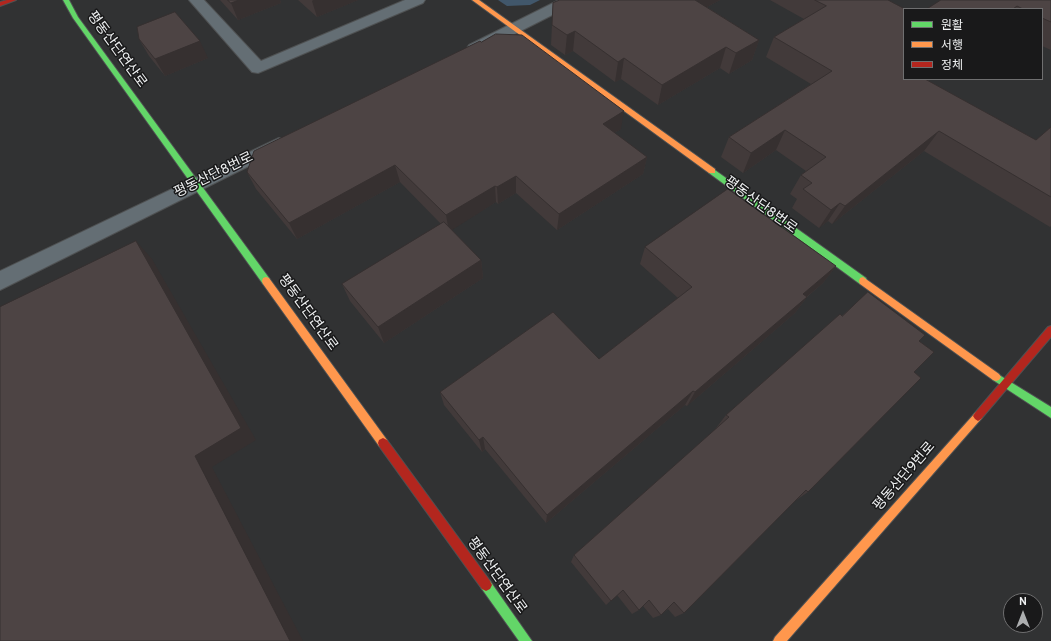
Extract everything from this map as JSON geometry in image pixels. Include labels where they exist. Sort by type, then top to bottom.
[{"type":"street","points":[[0,4],[13,0]]},
{"type":"street","name":"평동산단연산로","points":[[66,0],[75,17],[526,641]]},
{"type":"street","points":[[196,0],[258,68],[418,0]]},
{"type":"street","name":"평동산단8번로","points":[[475,0],[1006,384],[1051,413]]},
{"type":"street","points":[[457,56],[571,0]]},
{"type":"street","name":"평동산단8번로","points":[[0,281],[295,136]]},
{"type":"street","name":"평동산단9번로","points":[[779,641],[1006,384],[1051,330]]},
{"type":"shaded area","points":[[498,0],[540,0],[530,5],[507,6]]},
{"type":"building","points":[[228,0],[239,0],[231,3]]},
{"type":"building","points":[[560,0],[695,0],[759,40],[736,53],[726,47],[662,85],[624,58],[618,62],[575,31],[567,35],[552,25],[553,3]]},
{"type":"building","points":[[815,0],[888,0],[903,8],[903,80],[927,80],[1036,140],[1051,127],[1051,197],[939,131],[845,206],[840,203],[831,210],[803,189],[812,183],[801,175],[826,157],[785,130],[751,153],[729,137],[832,71],[774,37],[826,6]]},
{"type":"building","points":[[941,0],[1051,0],[1051,22],[1043,18],[1043,8],[1021,8],[1017,6],[1014,8],[929,8]]},
{"type":"building","points":[[175,12],[200,41],[155,59],[139,39],[137,27]]},
{"type":"building","points":[[496,34],[522,35],[624,111],[603,124],[647,157],[559,214],[516,176],[497,187],[495,186],[446,215],[395,165],[289,223],[247,172],[254,151]]},
{"type":"building","points":[[728,189],[836,266],[803,294],[807,297],[695,392],[693,391],[547,515],[483,437],[479,440],[440,392],[553,312],[599,359],[692,287],[645,247]]},
{"type":"building","points":[[444,222],[481,260],[378,327],[342,284]]},
{"type":"building","points":[[136,241],[241,428],[195,456],[290,641],[0,641],[0,307]]},
{"type":"building","points":[[868,292],[925,335],[919,341],[934,352],[914,372],[921,378],[808,492],[806,490],[684,613],[674,602],[661,615],[649,600],[639,610],[623,590],[611,601],[574,555],[729,417],[726,415],[840,314],[842,316]]},
{"type":"traffic: fast","points":[[66,0],[75,17],[266,281]]},
{"type":"traffic: fast","points":[[712,171],[863,281]]},
{"type":"traffic: fast","points":[[996,377],[1051,413]]},
{"type":"traffic: fast","points":[[486,585],[526,641]]},
{"type":"traffic: slow","points":[[475,0],[712,171]]},
{"type":"traffic: slow","points":[[266,281],[383,443]]},
{"type":"traffic: slow","points":[[863,281],[996,377]]},
{"type":"traffic: slow","points":[[779,641],[978,416]]},
{"type":"traffic: jam","points":[[0,4],[13,0]]},
{"type":"traffic: jam","points":[[978,416],[1051,330]]},
{"type":"traffic: jam","points":[[383,443],[486,585]]}]
